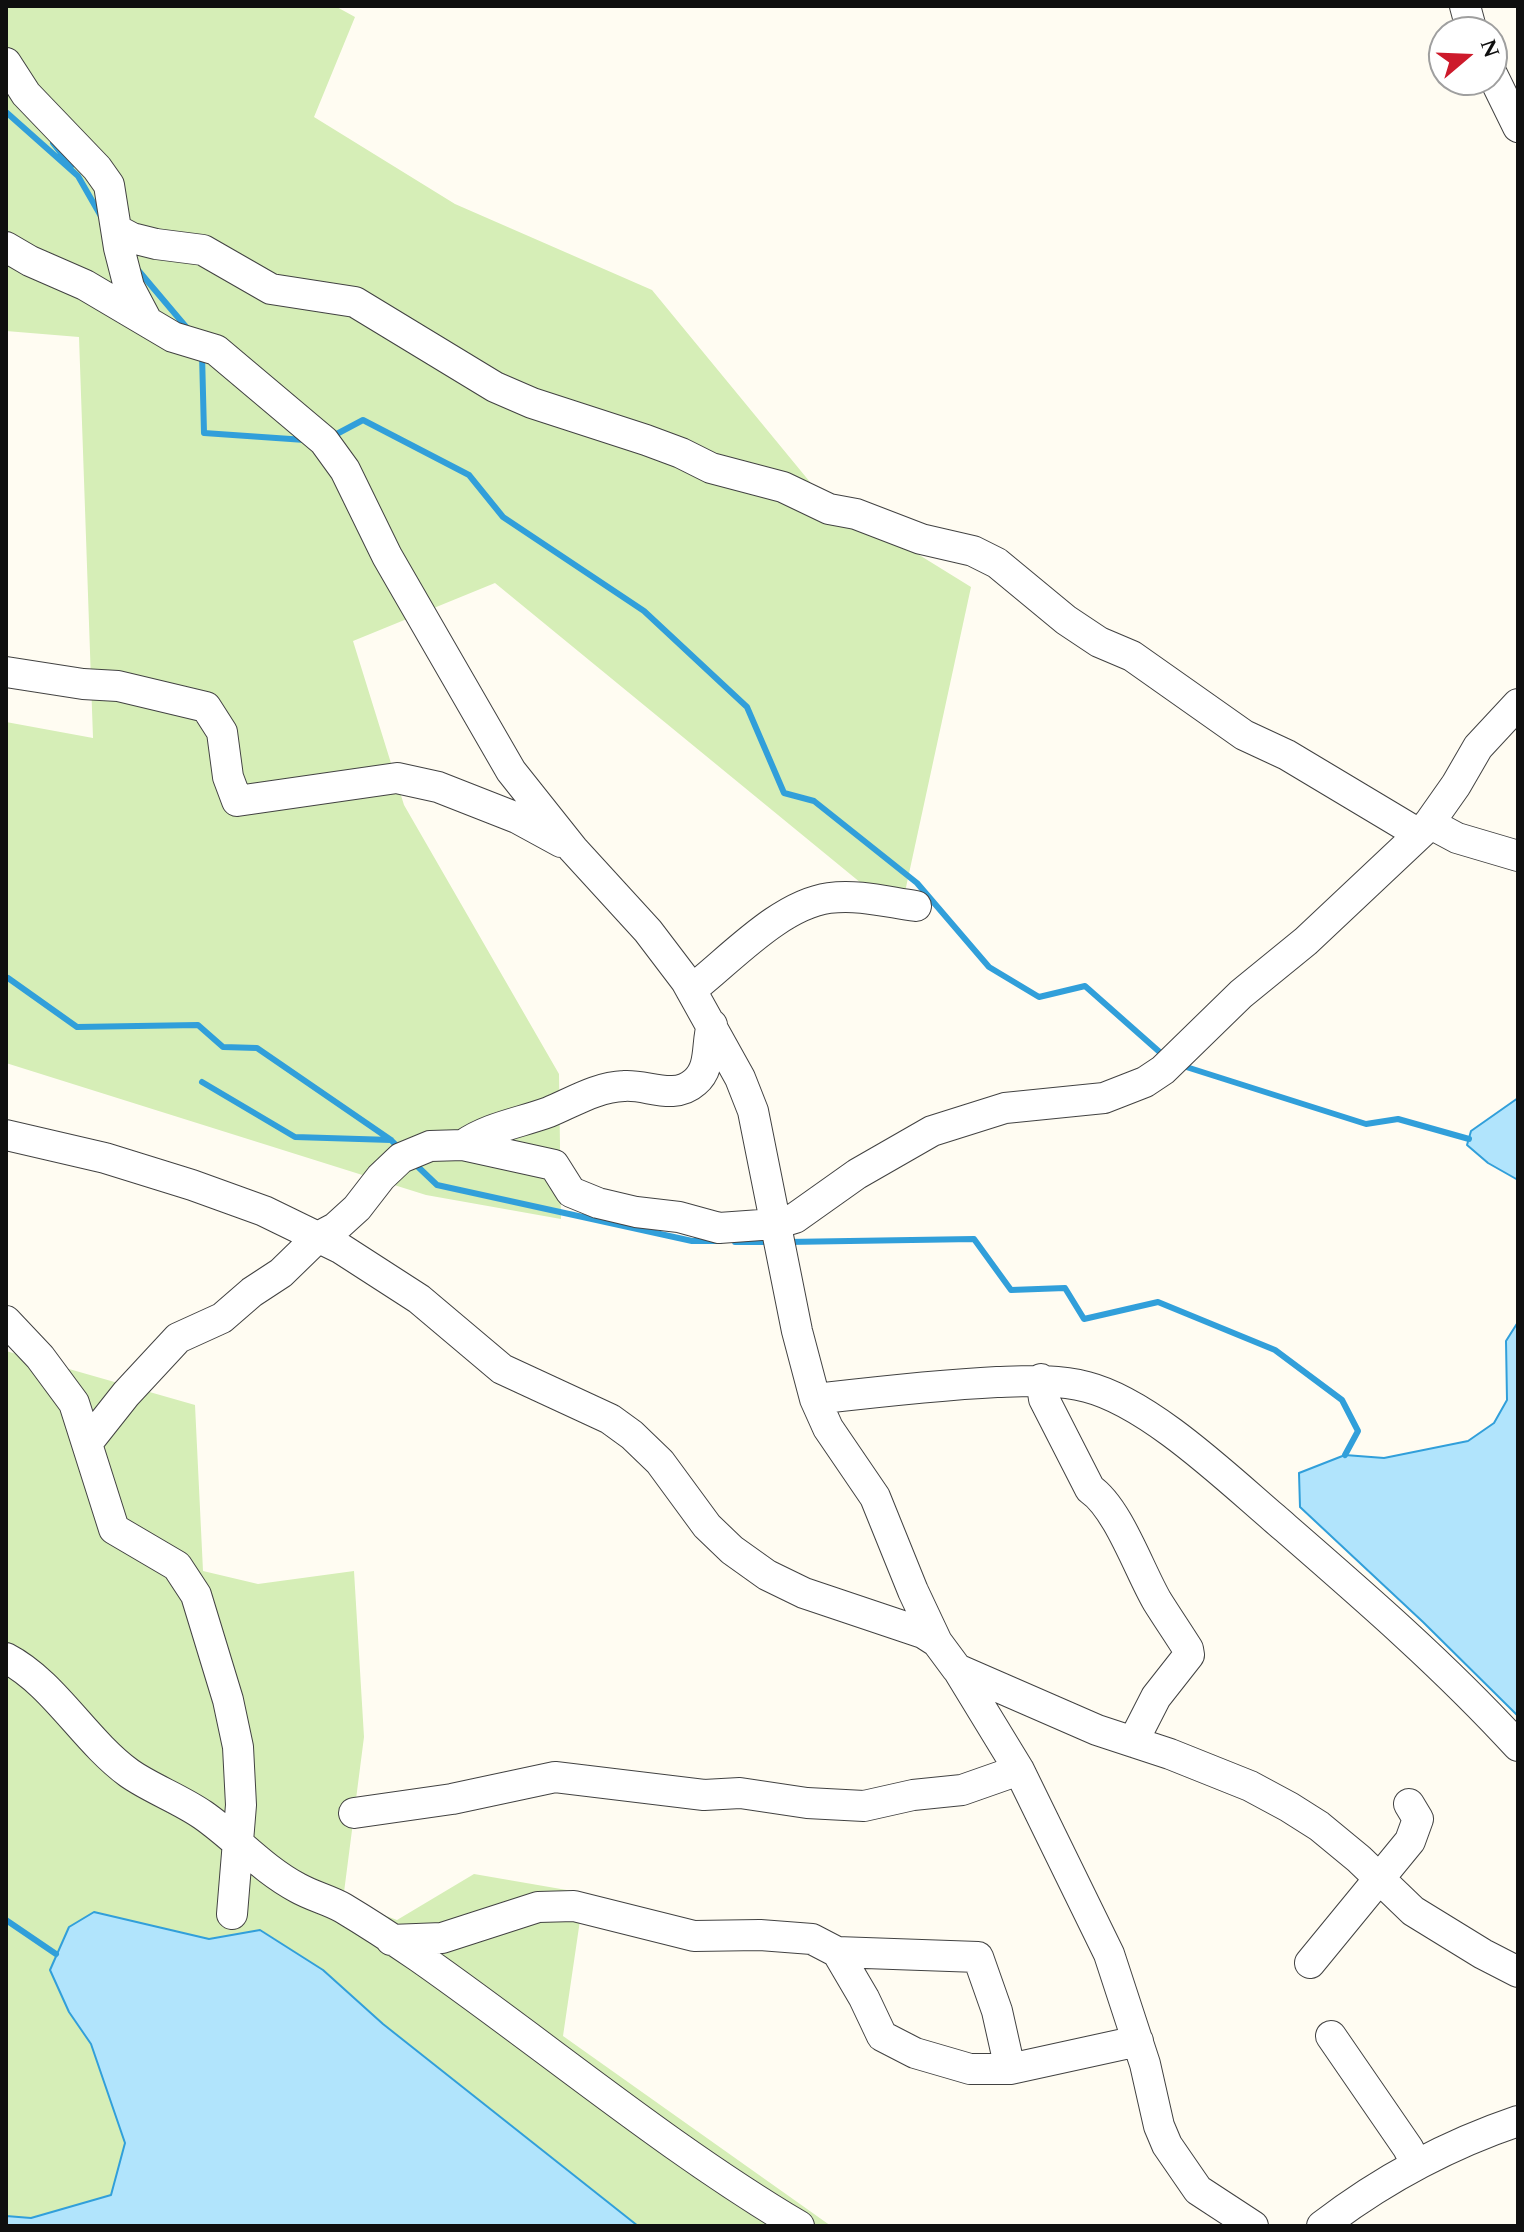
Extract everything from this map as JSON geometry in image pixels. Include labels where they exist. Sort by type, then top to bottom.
[{"type":"street","points":[[6,63],[26,94],[97,168],[109,185],[129,287],[148,322]]},
{"type":"street","points":[[1503,96],[1518,127]]},
{"type":"street","points":[[117,230],[132,238],[156,244],[203,250],[271,289],[355,302],[495,387],[532,403],[646,440],[711,468],[783,487],[829,509],[856,514],[921,539],[973,551],[997,563],[1066,620],[1099,642],[1132,656],[1244,735],[1424,829],[1518,856]]},
{"type":"street","points":[[6,247],[85,285],[173,337],[216,350],[332,451],[345,470],[387,556],[511,771],[573,849],[648,931],[691,990],[740,1078],[753,1111],[797,1331],[815,1399],[828,1428],[875,1497],[895,1551],[937,1642],[1019,1770],[1109,1954],[1138,2041],[1163,2135],[1177,2163],[1222,2226]]},
{"type":"street","points":[[6,672],[118,686],[206,707],[222,732],[228,777],[237,801],[397,778],[438,787],[517,818],[573,849]]},
{"type":"street","points":[[88,1442],[178,1338],[222,1318],[252,1292],[281,1273],[318,1237],[335,1228],[401,1158],[430,1146],[463,1145],[554,1165],[571,1192],[598,1203],[636,1212],[679,1217],[719,1228],[775,1224],[795,1218],[857,1174],[932,1131],[1005,1108],[1104,1098],[1145,1082],[1163,1070],[1241,994],[1306,941],[1424,829],[1456,785],[1478,747],[1518,704]]},
{"type":"street","points":[[691,990],[799,907],[828,898],[858,897],[916,906]]},
{"type":"street","points":[[463,1145],[480,1134],[545,1113],[599,1090],[626,1085],[675,1091],[695,1082],[707,1063],[708,1036],[712,1025]]},
{"type":"street","points":[[6,1135],[105,1158],[192,1185],[264,1211],[340,1248],[419,1299],[502,1369],[610,1419],[632,1435],[660,1462],[707,1526],[732,1550],[767,1575],[804,1593],[923,1633],[937,1642]]},
{"type":"street","points":[[6,1321],[40,1357],[74,1403],[114,1529],[177,1566],[196,1595],[228,1700],[238,1747],[240,1843],[232,1914]]},
{"type":"street","points":[[815,1399],[1041,1379],[1088,1387],[1131,1405],[1209,1461],[1473,1697],[1518,1746]]},
{"type":"street","points":[[1041,1379],[1044,1399],[1090,1489],[1102,1500],[1128,1542],[1157,1601],[1188,1649],[1189,1655],[1156,1697],[1133,1742]]},
{"type":"street","points":[[6,1658],[24,1668],[84,1731],[130,1773],[173,1795],[240,1843],[264,1867],[299,1889],[340,1906],[391,1940],[736,2189],[799,2226]]},
{"type":"street","points":[[957,1669],[1097,1730],[1250,1786],[1289,1807],[1319,1826],[1413,1911],[1518,1972]]},
{"type":"street","points":[[354,1813],[452,1799],[555,1777],[704,1795],[740,1793],[807,1803],[864,1806],[913,1795],[962,1790],[1019,1770]]},
{"type":"street","points":[[1310,1963],[1410,1841],[1418,1819],[1409,1804]]},
{"type":"street","points":[[391,1940],[442,1938],[538,1907],[574,1906],[694,1936],[760,1935],[812,1939],[837,1952],[978,1957],[997,2011],[1010,2069]]},
{"type":"street","points":[[837,1952],[882,2036],[915,2053],[970,2069],[1010,2069],[1138,2041]]},
{"type":"street","points":[[1331,2036],[1416,2164]]},
{"type":"street","points":[[1322,2226],[1359,2197],[1416,2164],[1490,2130],[1518,2121]]},
{"type":"street","points":[[1198,2190],[1253,2226]]},
{"type":"green space","points":[[6,6],[335,6],[355,17],[314,117],[455,204],[652,290],[819,493],[971,587],[900,915],[495,583],[353,641],[404,805],[559,1074],[561,1219],[426,1195],[6,1063],[6,722],[93,738],[79,337],[6,331]]},
{"type":"green space","points":[[6,1351],[195,1405],[203,1571],[258,1584],[354,1571],[364,1737],[343,1900],[397,1920],[474,1874],[584,1893],[563,2036],[831,2226],[638,2226],[383,2024],[323,1970],[261,1930],[209,1939],[95,1912],[69,1927],[50,1970],[69,2012],[91,2044],[125,2143],[111,2196],[30,2218],[6,2216]]},
{"type":"water","points":[[1518,1098],[1518,1180],[1488,1163],[1467,1145],[1471,1131]]},
{"type":"water","points":[[1518,1322],[1518,1716],[1300,1507],[1299,1473],[1345,1455],[1384,1458],[1468,1441],[1494,1423],[1507,1400],[1506,1341]]},
{"type":"water","points":[[94,1912],[209,1939],[260,1930],[323,1970],[383,2024],[638,2226],[6,2226],[6,2216],[31,2218],[111,2195],[125,2143],[91,2044],[69,2012],[50,1970],[69,1927]]},
{"type":"waterway","points":[[6,112],[78,176],[102,218]]},
{"type":"waterway","points":[[53,143],[71,166]]},
{"type":"waterway","points":[[138,270],[187,328]]},
{"type":"waterway","points":[[202,354],[204,433],[305,440]]},
{"type":"waterway","points":[[331,437],[363,420],[469,475],[503,517],[644,611],[747,707],[784,793],[814,801],[917,883],[989,967],[1039,997],[1085,986],[1163,1055]]},
{"type":"waterway","points":[[8,978],[77,1027],[198,1025],[223,1047],[257,1048],[400,1149]]},
{"type":"waterway","points":[[1180,1065],[1366,1124],[1398,1119],[1469,1139]]},
{"type":"waterway","points":[[202,1082],[295,1137],[391,1140]]},
{"type":"waterway","points":[[414,1163],[437,1185],[692,1241],[720,1241]]},
{"type":"waterway","points":[[787,1242],[974,1239],[1011,1290],[1065,1288],[1084,1319],[1158,1302],[1275,1350],[1342,1400],[1358,1431],[1345,1455]]},
{"type":"waterway","points":[[735,1242],[772,1242]]},
{"type":"waterway","points":[[6,1920],[56,1954]]}]
